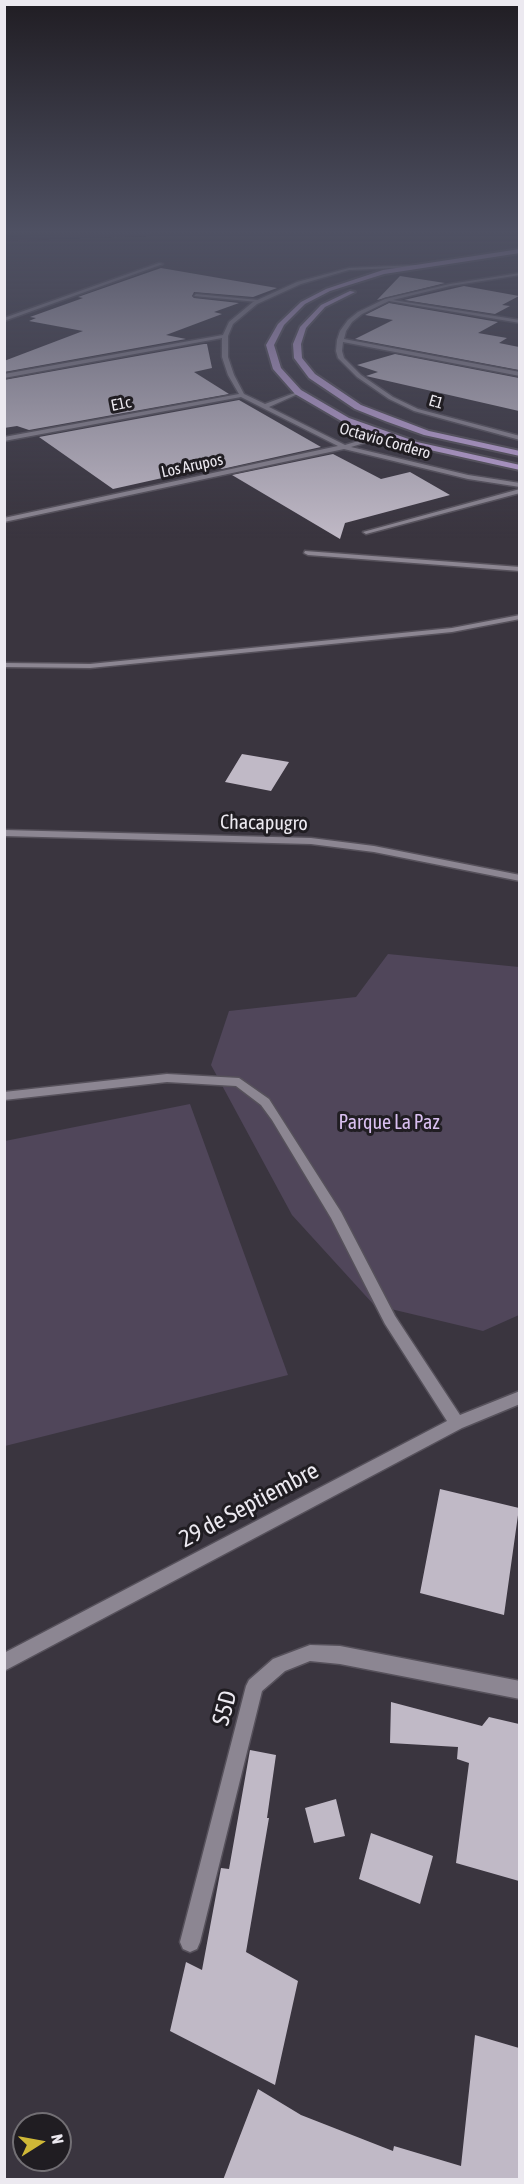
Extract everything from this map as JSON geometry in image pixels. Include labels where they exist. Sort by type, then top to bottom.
[{"type":"highway","points":[[275,336],[270,345],[277,369],[298,392],[346,420],[385,435],[519,468]]},
{"type":"highway","points":[[301,336],[298,358],[312,376],[358,407],[427,433],[519,454]]},
{"type":"street","points":[[4,376],[225,336],[225,357],[242,394]]},
{"type":"street","points":[[342,336],[340,340],[519,374]]},
{"type":"street","name":"E1","points":[[340,340],[341,358],[371,386],[391,398],[416,410],[519,438]]},
{"type":"street","points":[[263,406],[298,392]]},
{"type":"street","name":"Octavio Cordero","points":[[242,394],[344,447],[468,477],[519,485]]},
{"type":"street","name":"E1c","points":[[4,439],[242,394]]},
{"type":"street","name":"Los Arupos","points":[[4,520],[344,447],[385,435]]},
{"type":"street","points":[[366,532],[519,491]]},
{"type":"street","points":[[308,553],[519,569]]},
{"type":"street","points":[[4,665],[90,666],[452,630],[519,617]]},
{"type":"street","name":"Chacapugro","points":[[4,833],[311,841],[406,855],[519,878]]},
{"type":"street","points":[[4,1096],[167,1078],[239,1082],[265,1102],[276,1117],[336,1216],[390,1320],[457,1423]]},
{"type":"street","name":"29 de Septiembre","points":[[4,1663],[457,1423],[519,1397]]},
{"type":"street","name":"S5D","points":[[190,1942],[255,1686],[279,1665],[310,1653],[340,1655],[519,1690]]},
{"type":"green space","name":"Parque La Paz","points":[[388,954],[519,967],[519,1315],[483,1331],[374,1305],[292,1215],[211,1065],[229,1011],[356,997]]},
{"type":"green space","points":[[190,1104],[288,1375],[5,1446],[5,1141]]},
{"type":"building","points":[[70,336],[171,336],[186,339],[4,372],[4,361]]},
{"type":"building","points":[[361,336],[495,336],[507,338],[499,343],[519,347],[519,370],[355,339]]},
{"type":"building","points":[[207,344],[212,368],[194,372],[229,394],[29,430],[17,426],[4,428],[4,380]]},
{"type":"building","points":[[395,354],[519,378],[519,411],[366,376],[378,372],[357,365]]},
{"type":"building","points":[[239,400],[321,447],[222,469],[216,466],[113,489],[39,437]]},
{"type":"building","points":[[333,454],[381,479],[410,472],[450,495],[345,523],[340,539],[232,475]]},
{"type":"building","points":[[242,754],[289,762],[271,791],[225,782]]},
{"type":"building","points":[[440,1489],[519,1508],[504,1615],[420,1593]]},
{"type":"building","points":[[391,1702],[482,1726],[489,1717],[519,1724],[519,1881],[456,1863],[469,1763],[457,1759],[458,1747],[390,1743]]},
{"type":"building","points":[[250,1750],[276,1755],[267,1818],[269,1818],[246,1952],[298,1981],[275,2085],[170,2031],[186,1962],[202,1970],[221,1868],[229,1869]]},
{"type":"building","points":[[336,1799],[345,1836],[314,1843],[305,1808]]},
{"type":"building","points":[[371,1833],[433,1856],[420,1904],[359,1879]]},
{"type":"building","points":[[475,2035],[519,2048],[519,2180],[223,2180],[258,2089],[301,2115],[393,2151],[394,2146],[461,2166]]}]
